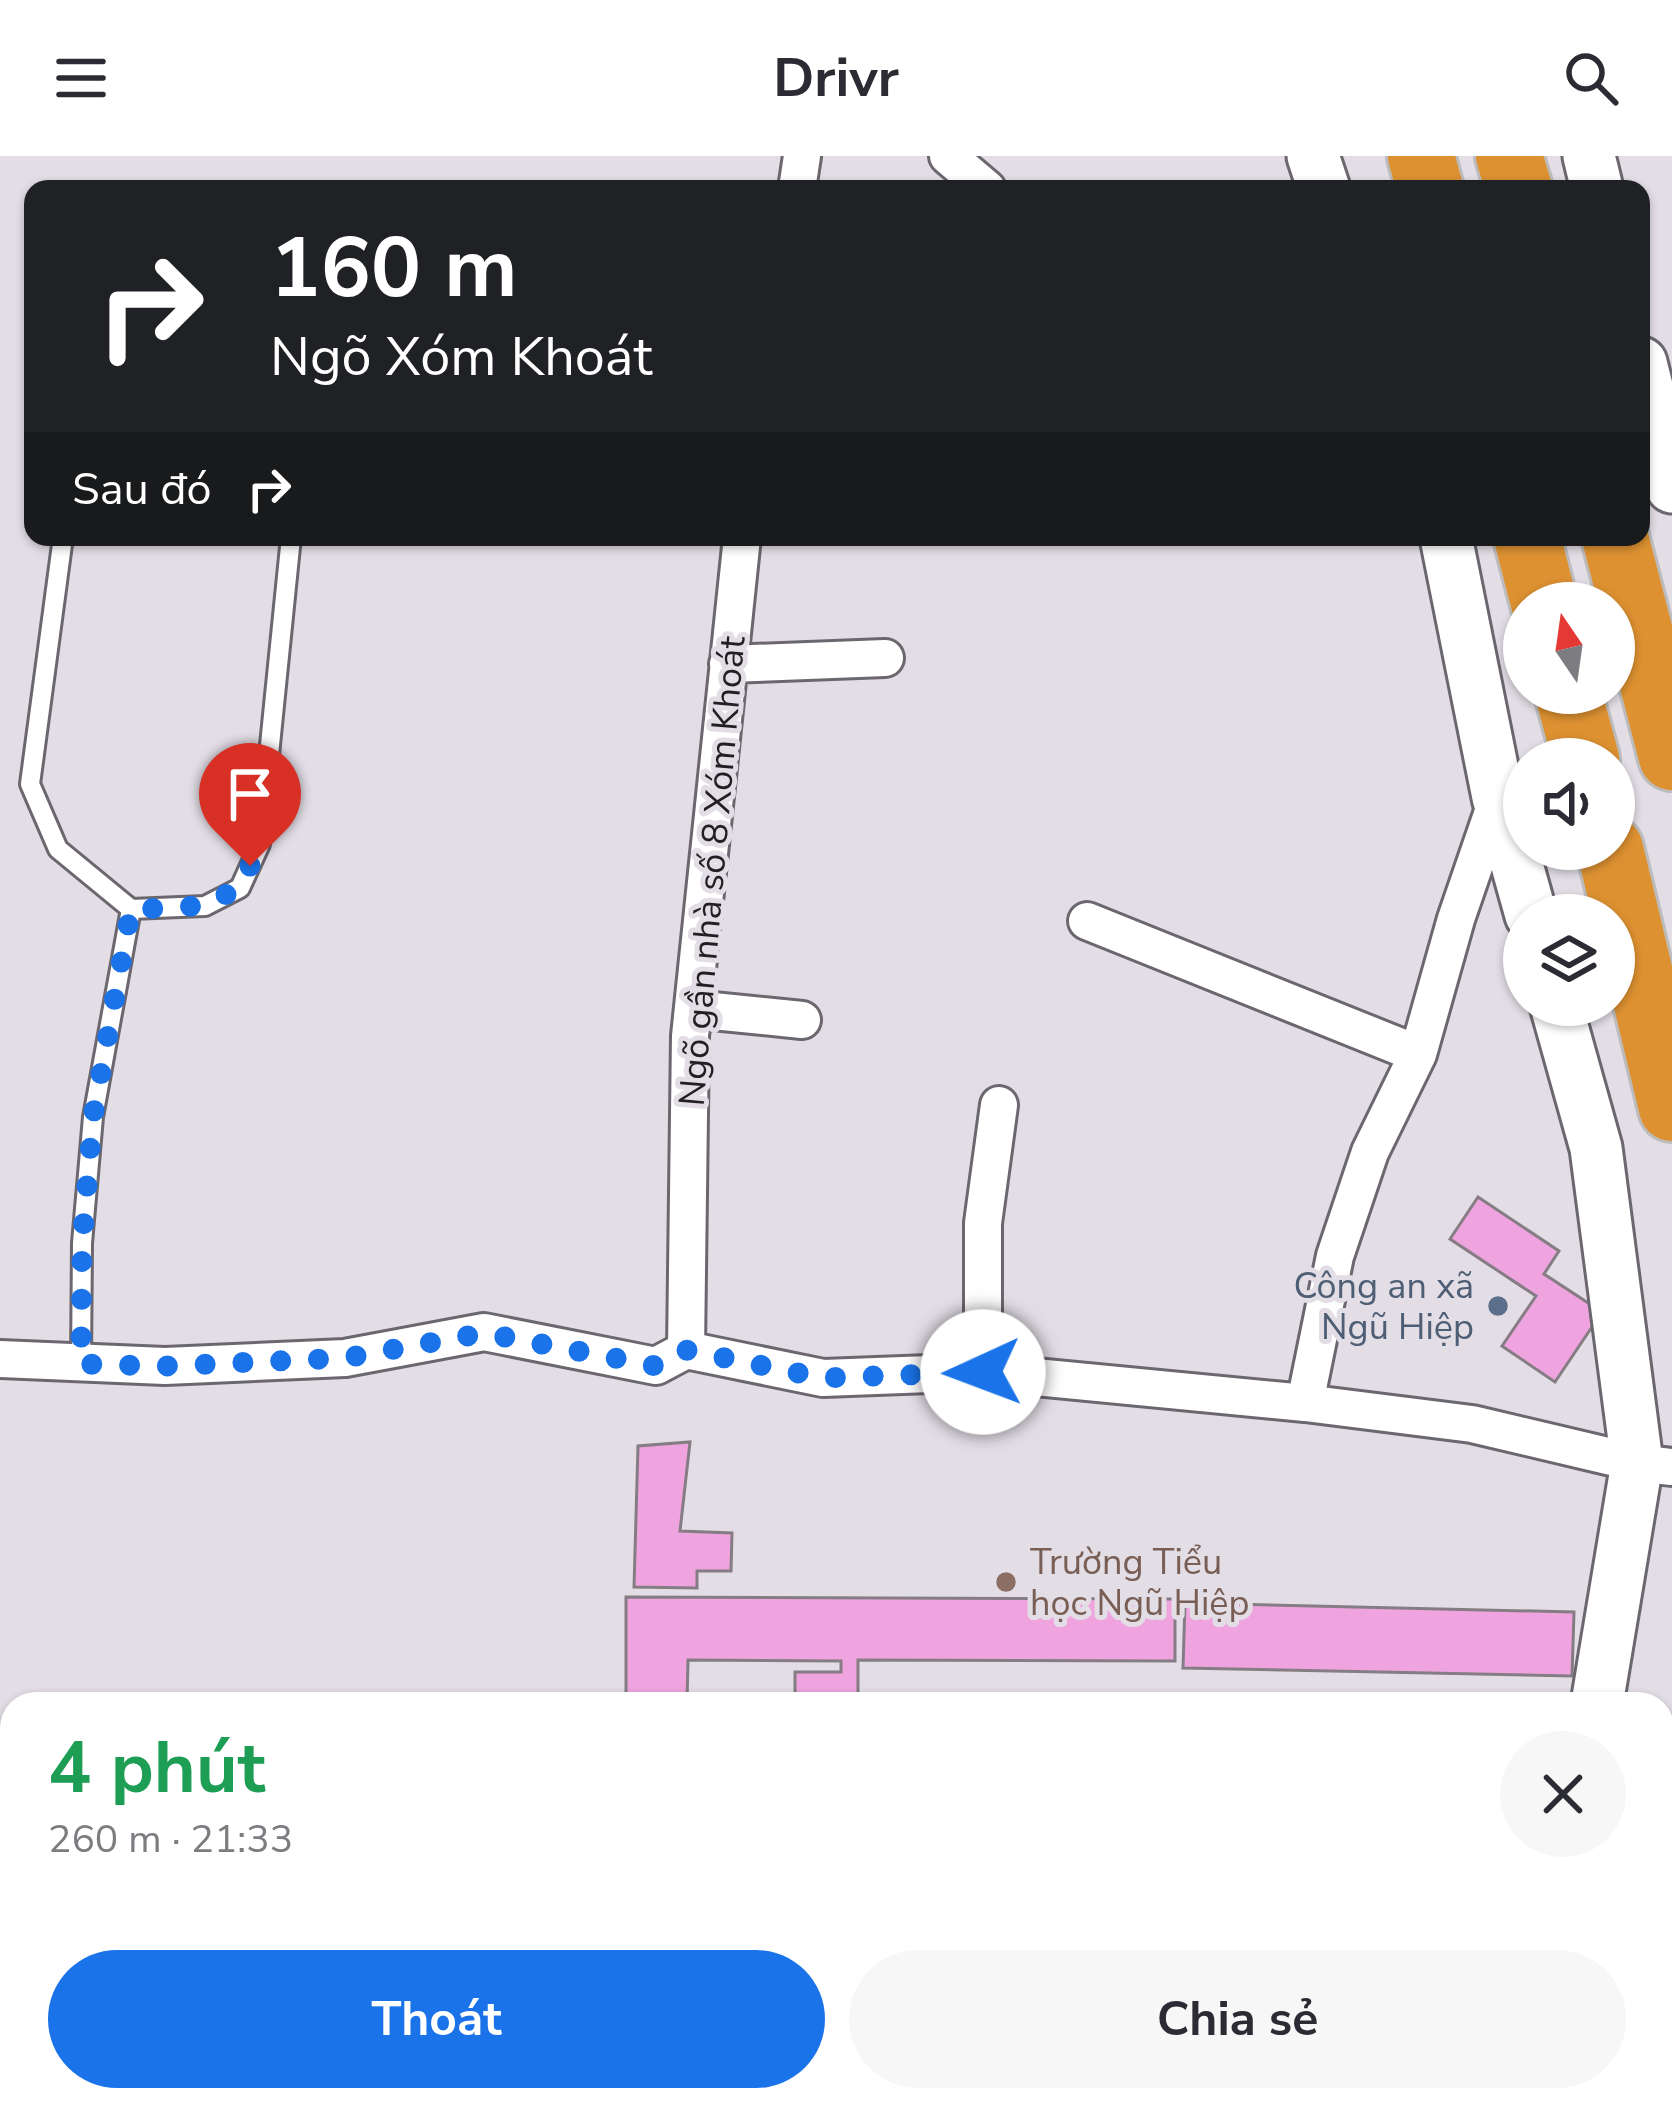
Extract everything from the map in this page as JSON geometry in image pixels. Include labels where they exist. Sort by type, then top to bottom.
[{"type":"highway","points":[[1529,546],[1539,582]]},
{"type":"highway","points":[[1617,546],[1672,758]]},
{"type":"highway","points":[[1615,870],[1672,1108]]},
{"type":"street","points":[[948,156],[977,180]]},
{"type":"street","points":[[1650,400],[1672,487]]},
{"type":"street","name":"Ngõ gần nhà số 8 Xóm Khoát","points":[[686,1350],[693,1009],[741,546]]},
{"type":"street","points":[[1445,546],[1498,797],[1525,894]]},
{"type":"street","points":[[728,664],[885,658]]},
{"type":"street","points":[[1305,1403],[1335,1256],[1370,1152],[1418,1054],[1456,919],[1498,797]]},
{"type":"street","points":[[1088,921],[1418,1054]]},
{"type":"street","points":[[693,1009],[802,1020]]},
{"type":"street","points":[[1562,1026],[1596,1148],[1654,1465],[1600,1692]]},
{"type":"street","points":[[983,1372],[983,1222],[999,1106]]},
{"type":"street","points":[[0,1359],[165,1366],[345,1358],[484,1333],[656,1366],[686,1350],[823,1378],[983,1372],[1305,1403],[1472,1424],[1654,1465]]},
{"type":"lane","points":[[62,546],[30,784],[58,849],[131,909],[205,907],[240,888],[260,844],[290,546]]},
{"type":"lane","points":[[81,1364],[82,1243],[93,1117],[131,909]]},
{"type":"building","points":[[1478,1197],[1559,1251],[1544,1274],[1602,1312],[1555,1382],[1502,1346],[1536,1296],[1450,1239]]},
{"type":"building","points":[[690,1442],[680,1531],[732,1533],[731,1571],[697,1571],[697,1588],[634,1587],[638,1446]]},
{"type":"building","points":[[626,1597],[1175,1599],[1175,1661],[858,1660],[858,1692],[795,1692],[795,1672],[841,1672],[841,1661],[688,1660],[687,1692],[626,1692]]},
{"type":"building","points":[[1185,1603],[1574,1612],[1572,1676],[1183,1668]]},
{"type":"place","name":"Công an xã Ngũ Hiệp","points":[[1498,1306]]},
{"type":"place","name":"Trường Tiểu học Ngũ Hiệp","points":[[1006,1582]]},
{"type":"route","points":[[250,866],[240,888],[205,907],[131,909],[93,1117],[82,1243],[81,1364],[165,1366],[345,1358],[484,1333],[656,1366],[686,1350],[823,1378],[983,1372]]}]
